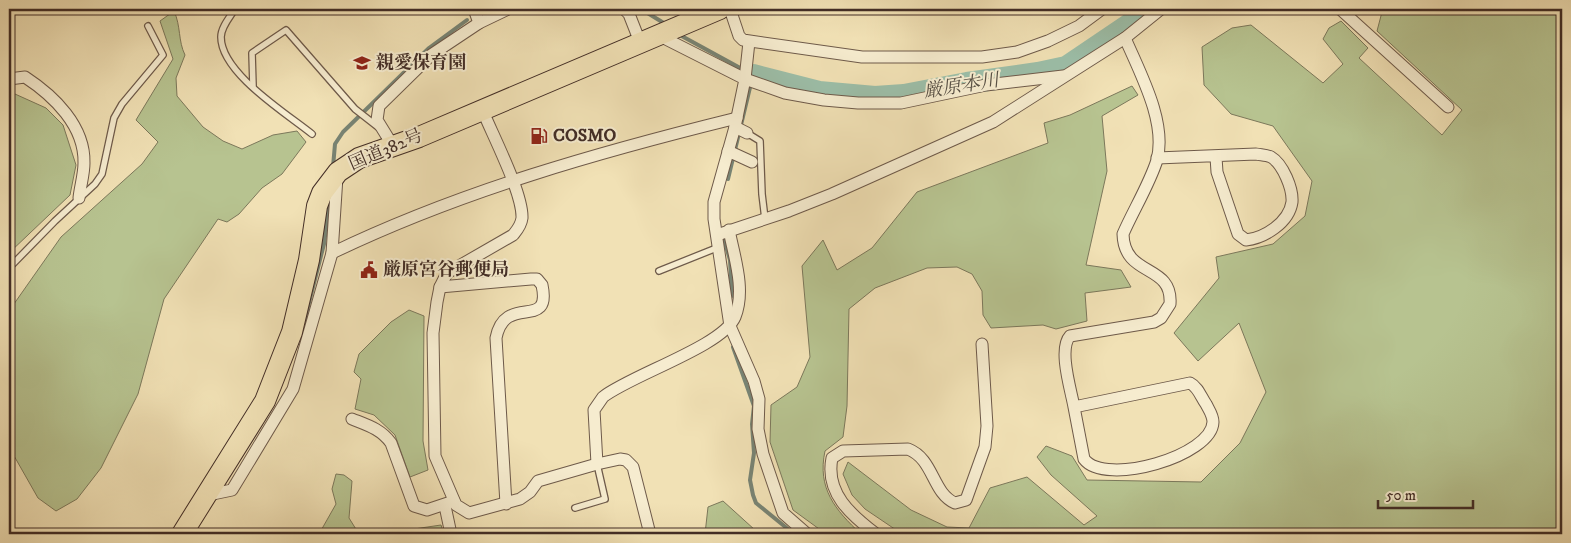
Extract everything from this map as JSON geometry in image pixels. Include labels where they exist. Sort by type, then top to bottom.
[{"type":"highway","name":"国道382号","points":[[182,534],[265,401],[323,258],[317,206],[322,192],[338,172],[359,158],[393,146],[720,9]]},
{"type":"street","points":[[474,9],[479,23]]},
{"type":"street","points":[[393,146],[380,128],[377,120],[379,106],[431,55],[479,23],[508,9]]},
{"type":"street","points":[[624,9],[661,34],[749,77],[786,93],[824,100],[858,103],[901,103],[986,85],[1065,76]]},
{"type":"street","points":[[730,9],[739,36],[743,40],[862,57],[982,57],[1017,52],[1048,42],[1079,26],[1102,9]]},
{"type":"street","points":[[717,235],[832,194],[962,138],[1017,108],[1125,38],[1161,9]]},
{"type":"street","points":[[1340,9],[1448,107]]},
{"type":"street","points":[[1074,407],[1190,383],[1196,386],[1212,416],[1213,423],[1208,434],[1175,459],[1140,467],[1113,470],[1098,469],[1084,459],[1074,407],[1064,352],[1067,340],[1070,336],[1154,322],[1166,312],[1170,304],[1168,286],[1155,274],[1135,263],[1126,252],[1123,243],[1123,234],[1157,158],[1158,136],[1152,102],[1125,38]]},
{"type":"street","points":[[725,248],[717,235],[714,202],[733,154],[739,127],[749,77],[749,42]]},
{"type":"street","points":[[9,78],[25,76],[38,85],[73,122],[80,136],[84,163],[79,198]]},
{"type":"street","points":[[451,534],[450,503],[439,470],[434,442],[433,333],[440,287],[447,274],[513,235],[519,228],[521,212],[511,180],[482,109]]},
{"type":"street","points":[[323,258],[511,180],[650,139],[739,127]]},
{"type":"street","points":[[733,154],[752,162]]},
{"type":"street","points":[[1157,158],[1216,158],[1265,155],[1278,163],[1290,190],[1292,204],[1287,213],[1267,234],[1246,240],[1238,234],[1217,172],[1216,158]]},
{"type":"street","points":[[323,258],[338,172]]},
{"type":"street","points":[[729,230],[725,248],[730,326],[737,338],[759,399],[758,429],[779,504],[787,519],[807,534]]},
{"type":"street","points":[[440,287],[531,279],[537,279],[542,285],[544,302],[542,307],[533,312],[509,315],[498,326],[496,338],[506,504]]},
{"type":"street","points":[[597,464],[594,410],[603,397],[712,339],[730,326]]},
{"type":"street","points":[[876,534],[850,514],[838,496],[831,472],[832,458],[843,451],[908,449],[921,456],[926,462],[948,500],[955,503],[966,500],[986,447],[987,426],[982,344]]},
{"type":"street","points":[[352,419],[380,431],[386,437],[414,506],[427,510],[450,503],[470,513],[506,504],[520,499],[530,492],[538,481],[597,464],[620,459],[626,460],[633,467],[650,534]]},
{"type":"lane","points":[[235,9],[221,35],[223,50],[232,67],[312,134]]},
{"type":"lane","points":[[9,268],[95,184],[102,174],[114,118],[122,104],[164,55],[148,26]]},
{"type":"lane","points":[[253,86],[252,53],[286,30],[355,109],[380,128]]},
{"type":"lane","points":[[739,127],[760,141],[765,219]]},
{"type":"lane","points":[[659,271],[725,248]]},
{"type":"lane","points":[[575,508],[605,499],[597,464]]},
{"type":"green space","points":[[1378,9],[1562,9],[1562,534],[902,534],[865,509],[852,495],[843,474],[848,462],[911,510],[947,527],[969,528],[990,488],[1027,477],[1084,525],[1097,516],[1051,475],[1037,457],[1046,446],[1072,456],[1087,480],[1201,482],[1240,443],[1266,392],[1239,323],[1198,361],[1174,333],[1219,278],[1216,257],[1273,244],[1305,216],[1312,181],[1273,126],[1231,114],[1204,85],[1202,47],[1232,28],[1251,25],[1323,83],[1343,64],[1323,39],[1329,28],[1341,21],[1368,48],[1359,58],[1442,135],[1462,110],[1377,31],[1382,12]]},
{"type":"green space","points":[[174,11],[185,55],[176,78],[177,96],[203,127],[223,141],[242,149],[273,135],[297,131],[306,142],[282,174],[262,188],[239,214],[227,222],[218,219],[164,299],[138,394],[101,468],[77,499],[56,511],[38,498],[9,447],[9,311],[61,237],[142,164],[158,142],[136,120],[173,59],[160,21]]},
{"type":"green space","points":[[1132,86],[1138,95],[1102,116],[1107,171],[1086,265],[1121,270],[1131,287],[1085,293],[1087,321],[1056,329],[1043,325],[991,328],[983,315],[982,291],[972,274],[957,267],[927,268],[875,288],[849,309],[847,406],[843,437],[825,451],[823,464],[826,487],[830,497],[843,516],[861,534],[826,534],[793,510],[770,442],[771,405],[797,387],[810,357],[802,266],[823,240],[837,270],[872,248],[917,192],[1048,143],[1044,123],[1070,115]]},
{"type":"green space","points":[[15,94],[46,108],[63,125],[76,165],[70,195],[9,253],[9,96]]},
{"type":"green space","points":[[409,310],[424,316],[423,441],[428,470],[410,477],[395,435],[374,415],[355,409],[361,379],[354,372],[359,354],[391,322]]},
{"type":"green space","points":[[336,474],[344,475],[352,481],[349,518],[359,534],[319,534],[336,504],[332,489]]},
{"type":"green space","points":[[723,501],[760,534],[705,534],[708,507]]},
{"type":"green space","points":[[441,525],[444,534],[410,534],[414,529]]},
{"type":"waterway","points":[[486,12],[494,9]]},
{"type":"waterway","points":[[641,9],[667,25]]},
{"type":"waterway","name":"厳原本川","points":[[753,75],[819,92],[875,97],[904,95],[967,83],[1038,73],[1066,67],[1152,9]]},
{"type":"waterway","points":[[333,167],[335,144],[343,132],[429,48],[467,20]]},
{"type":"waterway","points":[[678,34],[753,75],[728,179]]},
{"type":"waterway","points":[[304,322],[324,244],[330,196]]},
{"type":"waterway","points":[[724,239],[730,260],[732,296]]},
{"type":"waterway","points":[[733,347],[754,406],[752,424],[754,453],[750,480],[753,495],[756,503],[794,534]]},
{"type":"place","name":"親愛保育園","points":[[362,63]]},
{"type":"place","name":"COSMO","points":[[539,136]]},
{"type":"place","name":"厳原宮谷郵便局","points":[[369,270]]}]
